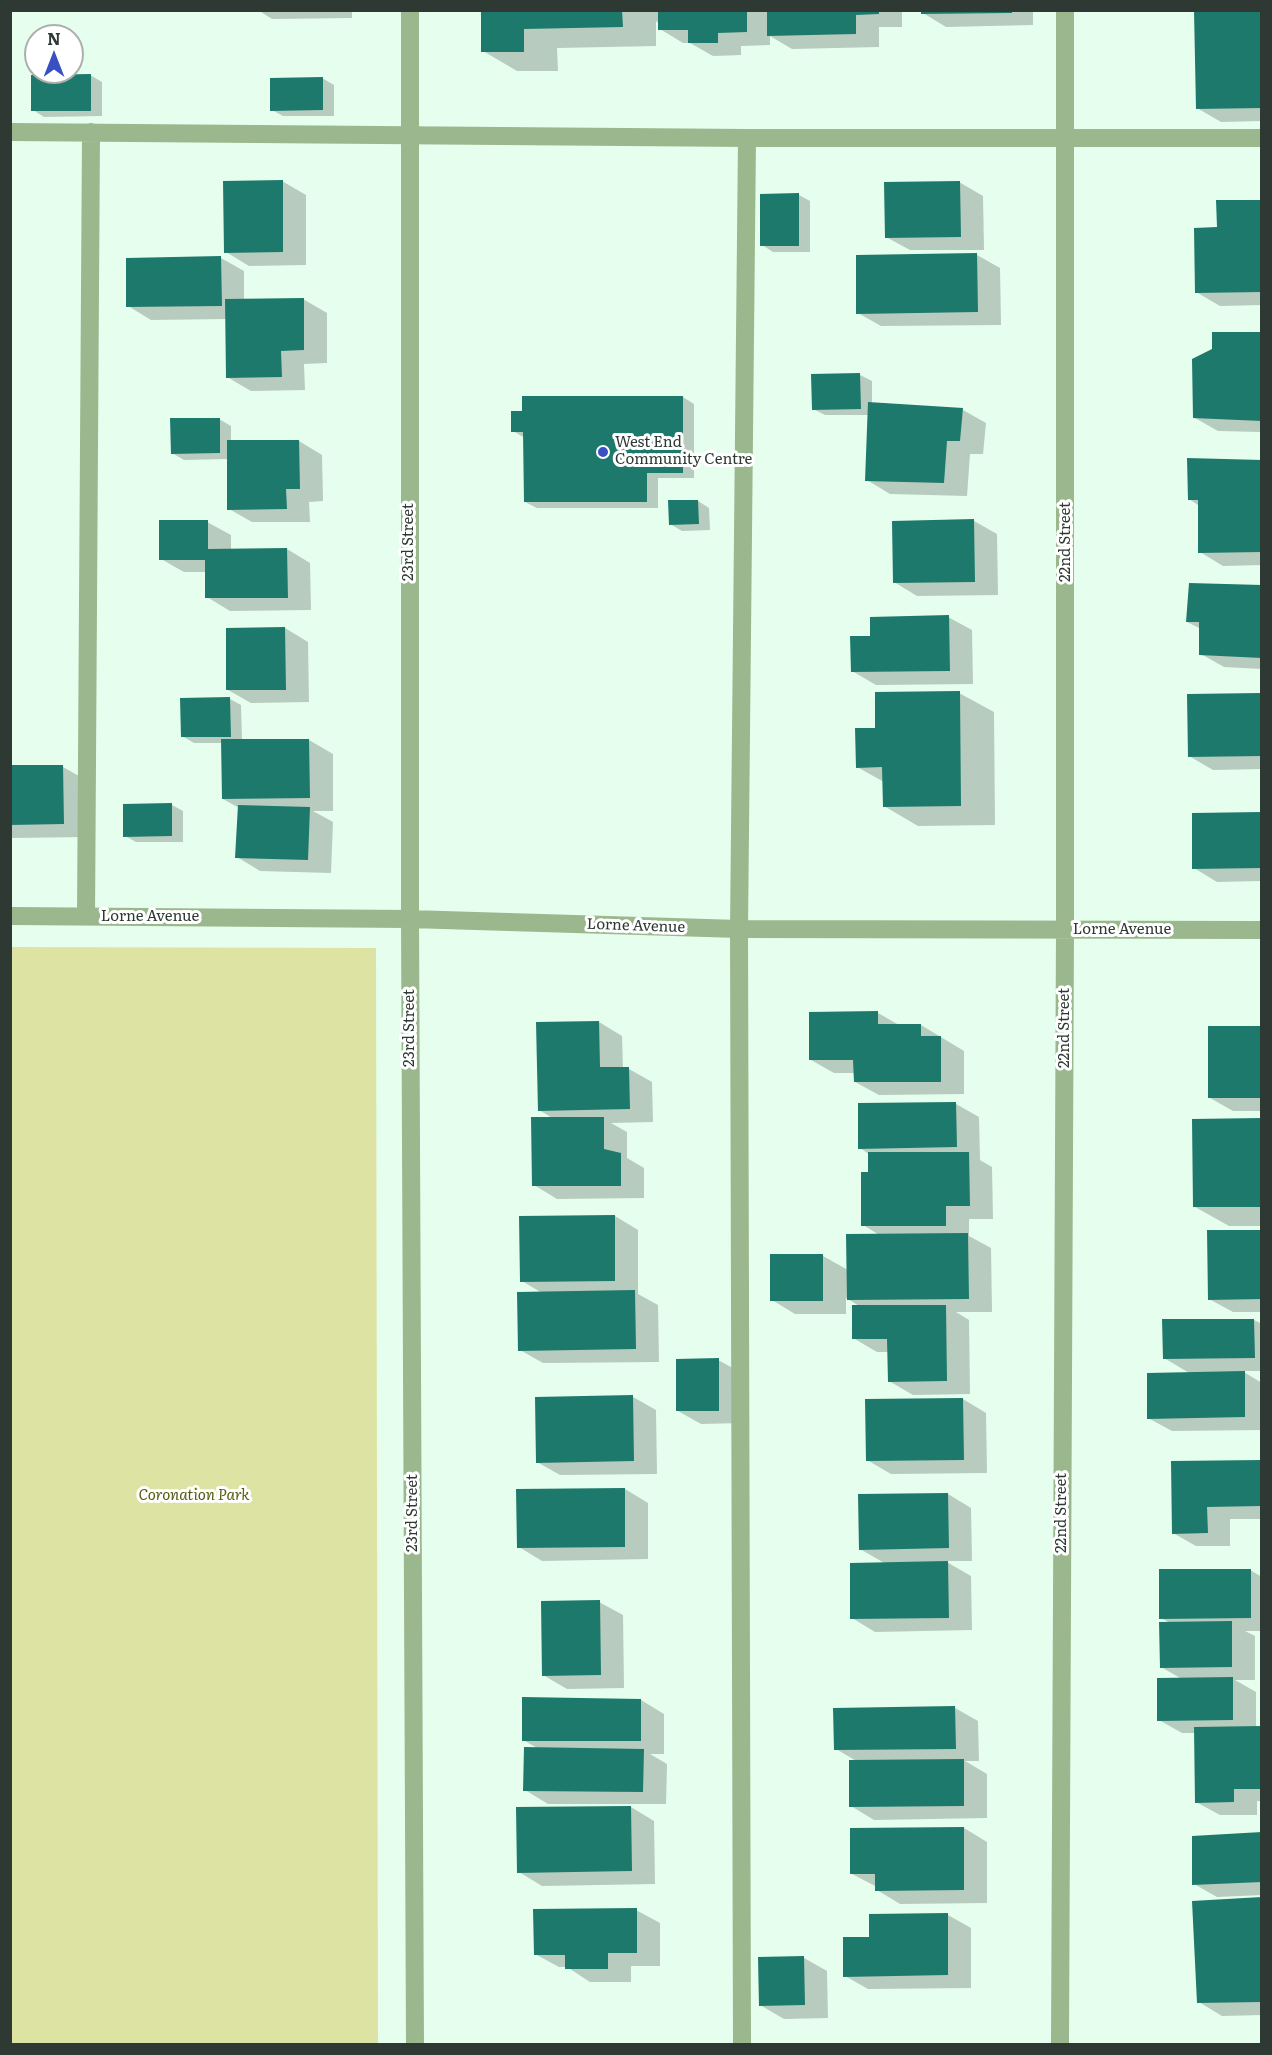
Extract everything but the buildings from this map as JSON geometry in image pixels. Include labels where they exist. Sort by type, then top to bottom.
[{"type":"street","name":"23rd Street","points":[[410,10],[408,135],[415,2044]]},
{"type":"street","name":"22nd Street","points":[[1060,2044],[1065,930],[1065,10]]},
{"type":"street","points":[[10,132],[747,138],[1262,138]]},
{"type":"street","points":[[86,916],[91,132]]},
{"type":"street","points":[[742,2044],[739,929],[747,138]]},
{"type":"street","name":"Lorne Avenue","points":[[10,916],[410,919],[739,929],[1262,930]]},
{"type":"green space","name":"Coronation Park","points":[[11,947],[376,948],[378,2044],[11,2044]]},
{"type":"place","name":"West End Community Centre","points":[[603,452]]}]
